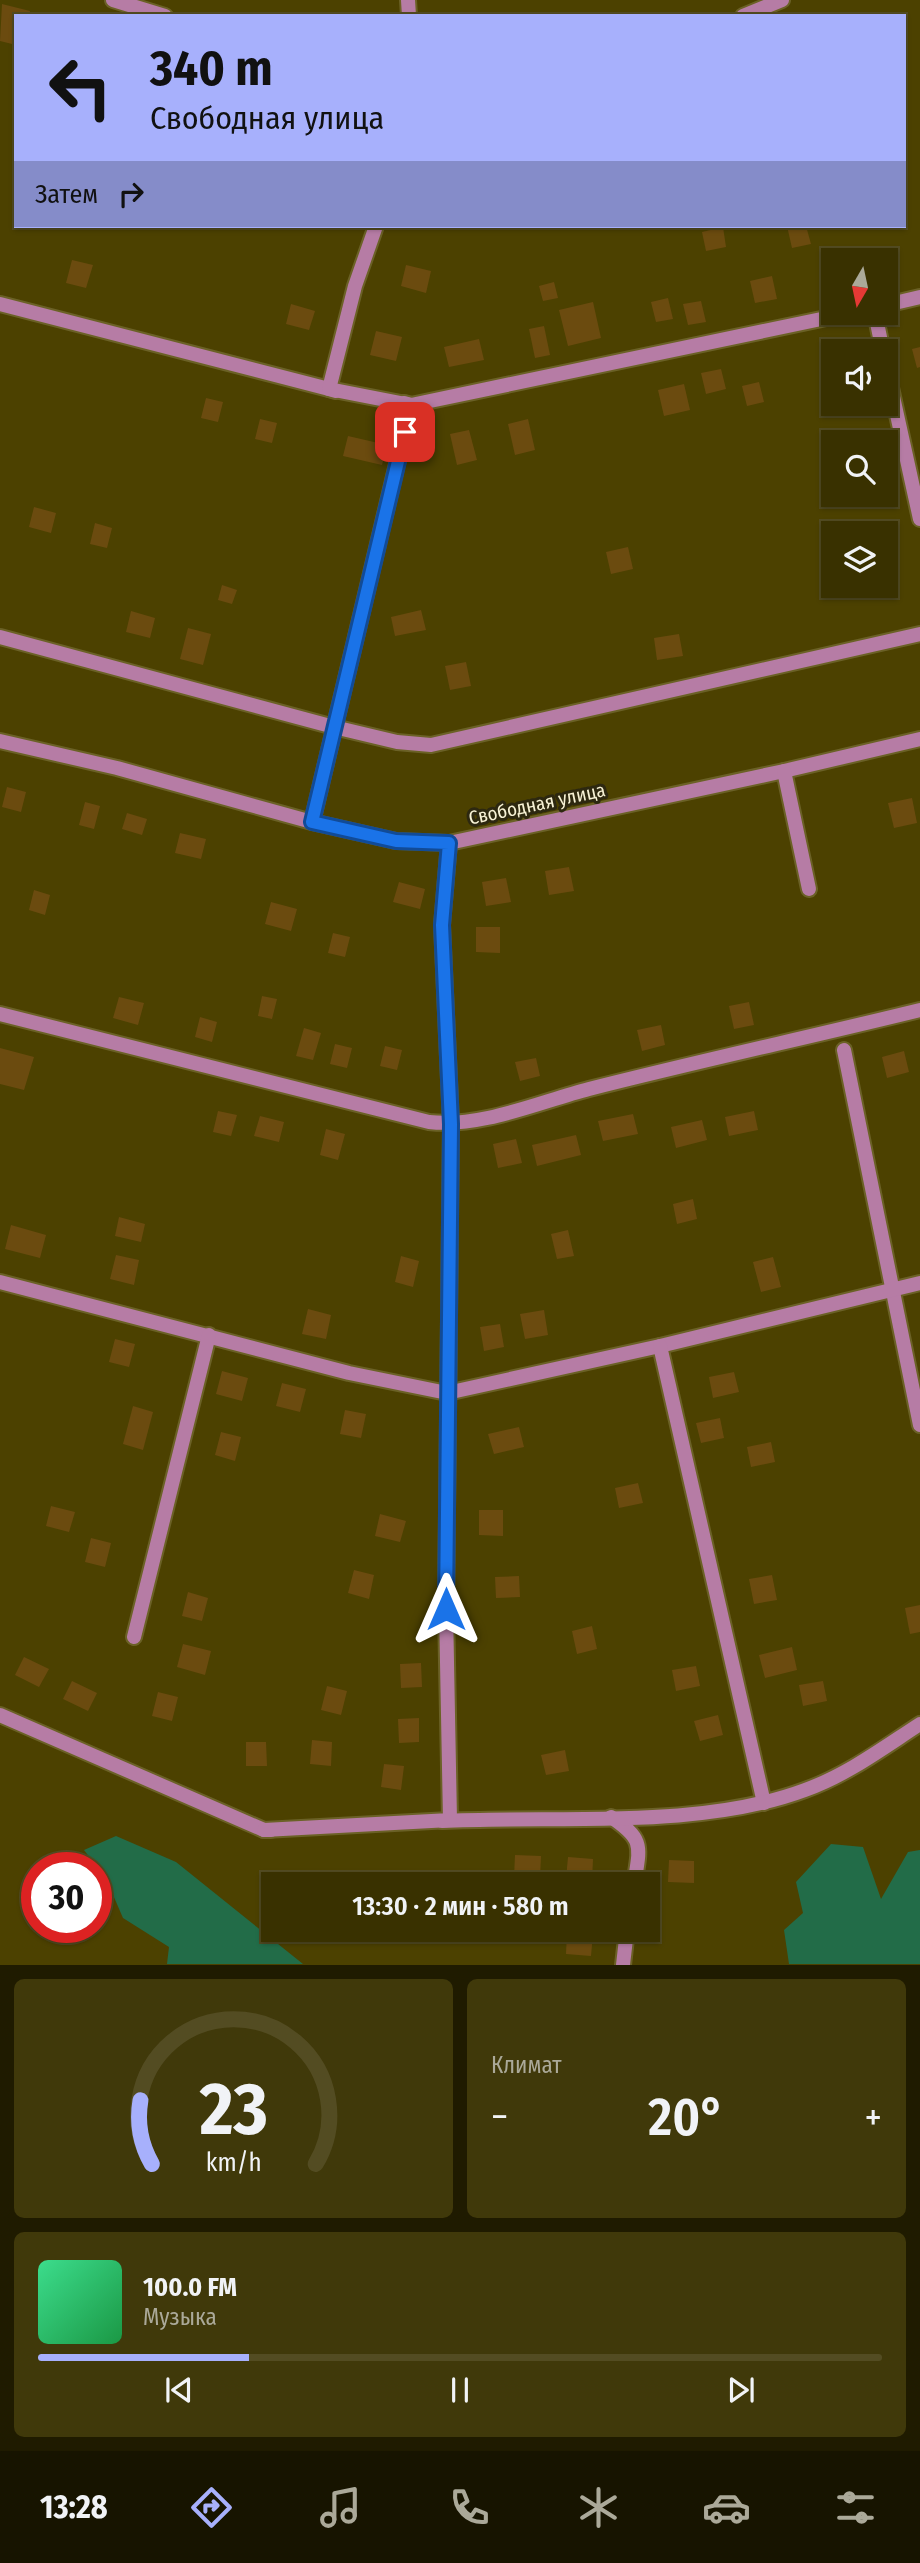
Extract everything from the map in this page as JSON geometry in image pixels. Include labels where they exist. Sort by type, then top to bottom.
[{"type":"street","points":[[113,0],[158,14]]},
{"type":"street","points":[[748,14],[782,0]]},
{"type":"street","points":[[330,389],[355,286],[375,228]]},
{"type":"street","points":[[898,302],[920,297]]},
{"type":"street","points":[[0,304],[330,389],[411,405],[821,319]]},
{"type":"street","points":[[312,822],[411,405]]},
{"type":"street","points":[[897,416],[920,519]]},
{"type":"street","points":[[0,637],[334,727],[397,742],[431,745],[920,634]]},
{"type":"street","name":"Свободная улица","points":[[0,741],[117,768],[312,822],[396,841],[449,843],[785,771],[920,738]]},
{"type":"street","points":[[785,771],[809,889]]},
{"type":"street","points":[[449,843],[442,925],[451,1124],[446,1609],[450,1820]]},
{"type":"street","points":[[0,1014],[429,1122],[451,1124],[920,1010]]},
{"type":"street","points":[[844,1050],[920,1425]]},
{"type":"street","points":[[0,1282],[349,1373],[447,1393],[660,1346],[920,1283]]},
{"type":"street","points":[[134,1637],[209,1335]]},
{"type":"street","points":[[660,1346],[764,1803]]},
{"type":"street","points":[[0,1715],[264,1830],[450,1820],[689,1814],[764,1803],[806,1790],[845,1773],[920,1724]]},
{"type":"street","points":[[611,1817],[633,1833],[639,1853],[636,1872]]},
{"type":"street","points":[[623,1965],[626,1942]]},
{"type":"green space","points":[[116,1836],[176,1862],[261,1930],[261,1942],[276,1942],[303,1964],[167,1964],[169,1947],[123,1918],[112,1893],[112,1852],[84,1850]]},
{"type":"green space","points":[[831,1844],[863,1847],[881,1899],[908,1852],[920,1850],[920,1964],[789,1964],[784,1930],[803,1913],[796,1882]]},
{"type":"building","points":[[2,4],[30,11],[29,14],[14,14],[14,44],[0,41]]},
{"type":"building","points":[[723,228],[726,247],[706,251],[702,232]]},
{"type":"building","points":[[787,228],[807,228],[811,244],[792,248]]},
{"type":"building","points":[[72,260],[93,265],[86,288],[66,283]]},
{"type":"building","points":[[406,265],[431,271],[426,293],[401,286]]},
{"type":"building","points":[[772,276],[777,299],[755,303],[750,281]]},
{"type":"building","points":[[554,282],[558,298],[543,301],[539,286]]},
{"type":"building","points":[[668,298],[673,319],[656,322],[651,302]]},
{"type":"building","points":[[701,301],[706,322],[688,325],[683,304]]},
{"type":"building","points":[[593,302],[601,338],[568,346],[559,310]]},
{"type":"building","points":[[291,304],[315,311],[309,330],[286,324]]},
{"type":"building","points":[[544,326],[550,355],[535,358],[529,329]]},
{"type":"building","points":[[376,331],[402,337],[396,361],[370,355]]},
{"type":"building","points":[[479,339],[484,360],[449,367],[444,347]]},
{"type":"building","points":[[920,347],[920,367],[917,368],[912,349]]},
{"type":"building","points":[[721,369],[726,389],[706,394],[701,373]]},
{"type":"building","points":[[759,382],[764,402],[747,406],[742,386]]},
{"type":"building","points":[[684,384],[690,410],[664,416],[658,390]]},
{"type":"building","points":[[206,398],[223,402],[218,422],[201,418]]},
{"type":"building","points":[[260,419],[277,423],[272,443],[255,439]]},
{"type":"building","points":[[528,419],[535,450],[515,455],[508,424]]},
{"type":"building","points":[[469,430],[477,460],[457,465],[450,434]]},
{"type":"building","points":[[348,436],[387,445],[382,465],[343,456]]},
{"type":"building","points":[[34,507],[56,513],[51,533],[29,527]]},
{"type":"building","points":[[95,523],[112,528],[107,548],[90,544]]},
{"type":"building","points":[[628,547],[633,569],[611,574],[606,552]]},
{"type":"building","points":[[222,585],[237,590],[232,604],[218,600]]},
{"type":"building","points":[[421,610],[426,630],[395,636],[391,617]]},
{"type":"building","points":[[131,611],[155,618],[150,638],[126,632]]},
{"type":"building","points":[[188,628],[211,634],[203,665],[180,659]]},
{"type":"building","points":[[679,634],[683,656],[657,660],[654,638]]},
{"type":"building","points":[[466,662],[471,686],[450,690],[445,666]]},
{"type":"building","points":[[7,787],[26,792],[21,812],[2,807]]},
{"type":"building","points":[[912,798],[917,823],[894,828],[888,803]]},
{"type":"building","points":[[85,802],[100,806],[94,829],[79,825]]},
{"type":"building","points":[[127,813],[147,819],[142,835],[122,829]]},
{"type":"building","points":[[180,833],[206,839],[201,859],[175,853]]},
{"type":"building","points":[[569,867],[574,891],[549,895],[545,871]]},
{"type":"building","points":[[506,878],[511,902],[486,906],[482,882]]},
{"type":"building","points":[[399,882],[425,889],[420,909],[393,902]]},
{"type":"building","points":[[34,890],[50,895],[45,915],[29,910]]},
{"type":"building","points":[[271,902],[297,909],[291,931],[265,924]]},
{"type":"building","points":[[476,927],[500,927],[500,953],[476,952]]},
{"type":"building","points":[[333,933],[350,937],[345,957],[328,953]]},
{"type":"building","points":[[262,996],[277,999],[272,1019],[258,1016]]},
{"type":"building","points":[[119,997],[144,1003],[138,1025],[113,1018]]},
{"type":"building","points":[[749,1002],[754,1025],[734,1029],[729,1006]]},
{"type":"building","points":[[200,1017],[217,1022],[212,1042],[195,1037]]},
{"type":"building","points":[[661,1025],[665,1045],[642,1051],[637,1030]]},
{"type":"building","points":[[304,1028],[321,1033],[313,1060],[296,1056]]},
{"type":"building","points":[[335,1044],[352,1048],[347,1068],[330,1064]]},
{"type":"building","points":[[385,1046],[402,1050],[397,1070],[380,1066]]},
{"type":"building","points":[[0,1048],[34,1057],[24,1090],[0,1084]]},
{"type":"building","points":[[904,1051],[909,1072],[887,1078],[882,1057]]},
{"type":"building","points":[[536,1058],[540,1076],[520,1081],[515,1062]]},
{"type":"building","points":[[218,1111],[237,1115],[231,1136],[213,1132]]},
{"type":"building","points":[[754,1111],[758,1130],[729,1136],[725,1117]]},
{"type":"building","points":[[633,1114],[638,1134],[603,1141],[598,1121]]},
{"type":"building","points":[[260,1116],[284,1122],[279,1142],[254,1136]]},
{"type":"building","points":[[702,1120],[707,1140],[676,1148],[671,1127]]},
{"type":"building","points":[[326,1129],[345,1134],[338,1160],[320,1155]]},
{"type":"building","points":[[576,1135],[581,1155],[537,1166],[532,1145]]},
{"type":"building","points":[[516,1139],[522,1163],[498,1168],[493,1144]]},
{"type":"building","points":[[693,1199],[697,1219],[677,1224],[673,1204]]},
{"type":"building","points":[[119,1217],[145,1224],[141,1242],[115,1236]]},
{"type":"building","points":[[11,1225],[46,1235],[40,1258],[5,1249]]},
{"type":"building","points":[[568,1230],[574,1256],[557,1259],[551,1234]]},
{"type":"building","points":[[116,1255],[139,1260],[134,1285],[110,1279]]},
{"type":"building","points":[[401,1256],[419,1261],[413,1287],[395,1282]]},
{"type":"building","points":[[773,1257],[781,1287],[761,1292],[753,1262]]},
{"type":"building","points":[[308,1309],[331,1315],[326,1339],[302,1334]]},
{"type":"building","points":[[544,1310],[548,1335],[525,1339],[520,1314]]},
{"type":"building","points":[[500,1324],[504,1347],[484,1351],[480,1327]]},
{"type":"building","points":[[115,1339],[135,1344],[129,1367],[109,1362]]},
{"type":"building","points":[[222,1371],[248,1378],[242,1401],[216,1394]]},
{"type":"building","points":[[734,1372],[739,1392],[713,1398],[709,1377]]},
{"type":"building","points":[[282,1383],[306,1389],[300,1412],[276,1406]]},
{"type":"building","points":[[133,1406],[153,1412],[143,1450],[123,1444]]},
{"type":"building","points":[[345,1410],[366,1414],[361,1438],[340,1434]]},
{"type":"building","points":[[720,1418],[724,1438],[701,1443],[696,1423]]},
{"type":"building","points":[[519,1427],[524,1447],[494,1454],[488,1434]]},
{"type":"building","points":[[221,1432],[241,1437],[235,1461],[215,1455]]},
{"type":"building","points":[[771,1442],[775,1462],[751,1467],[747,1447]]},
{"type":"building","points":[[638,1483],[643,1503],[619,1508],[615,1488]]},
{"type":"building","points":[[51,1506],[75,1512],[69,1532],[46,1526]]},
{"type":"building","points":[[479,1510],[503,1510],[503,1536],[479,1535]]},
{"type":"building","points":[[380,1514],[406,1521],[400,1542],[375,1536]]},
{"type":"building","points":[[91,1538],[111,1543],[105,1567],[85,1562]]},
{"type":"building","points":[[354,1570],[374,1575],[369,1599],[348,1593]]},
{"type":"building","points":[[772,1575],[777,1600],[754,1604],[749,1579]]},
{"type":"building","points":[[519,1576],[520,1597],[496,1598],[495,1577]]},
{"type":"building","points":[[188,1592],[208,1598],[202,1621],[182,1616]]},
{"type":"building","points":[[920,1605],[920,1632],[910,1634],[905,1608]]},
{"type":"building","points":[[592,1626],[597,1649],[577,1654],[572,1631]]},
{"type":"building","points":[[183,1644],[211,1651],[205,1675],[177,1667]]},
{"type":"building","points":[[792,1647],[797,1670],[765,1678],[759,1655]]},
{"type":"building","points":[[24,1657],[49,1669],[39,1687],[15,1675]]},
{"type":"building","points":[[421,1663],[422,1687],[401,1688],[400,1664]]},
{"type":"building","points":[[696,1666],[700,1686],[676,1691],[672,1670]]},
{"type":"building","points":[[72,1681],[97,1693],[88,1711],[63,1699]]},
{"type":"building","points":[[823,1681],[827,1701],[803,1706],[799,1685]]},
{"type":"building","points":[[327,1686],[347,1691],[341,1715],[321,1710]]},
{"type":"building","points":[[158,1692],[178,1697],[172,1721],[152,1716]]},
{"type":"building","points":[[718,1715],[723,1735],[700,1741],[694,1721]]},
{"type":"building","points":[[419,1718],[419,1742],[399,1743],[398,1719]]},
{"type":"building","points":[[312,1740],[332,1742],[331,1766],[310,1764]]},
{"type":"building","points":[[246,1742],[266,1742],[267,1766],[246,1766]]},
{"type":"building","points":[[565,1750],[569,1771],[546,1775],[541,1755]]},
{"type":"building","points":[[384,1764],[404,1766],[401,1790],[381,1787]]},
{"type":"building","points":[[515,1855],[541,1856],[540,1872],[514,1872]]},
{"type":"building","points":[[568,1857],[593,1859],[592,1872],[567,1872]]},
{"type":"building","points":[[669,1860],[694,1861],[694,1883],[668,1882]]},
{"type":"building","points":[[567,1942],[592,1942],[591,1956],[566,1954]]},
{"type":"route","points":[[405,432],[312,822],[396,841],[449,843],[442,925],[451,1124],[446,1609]]}]
